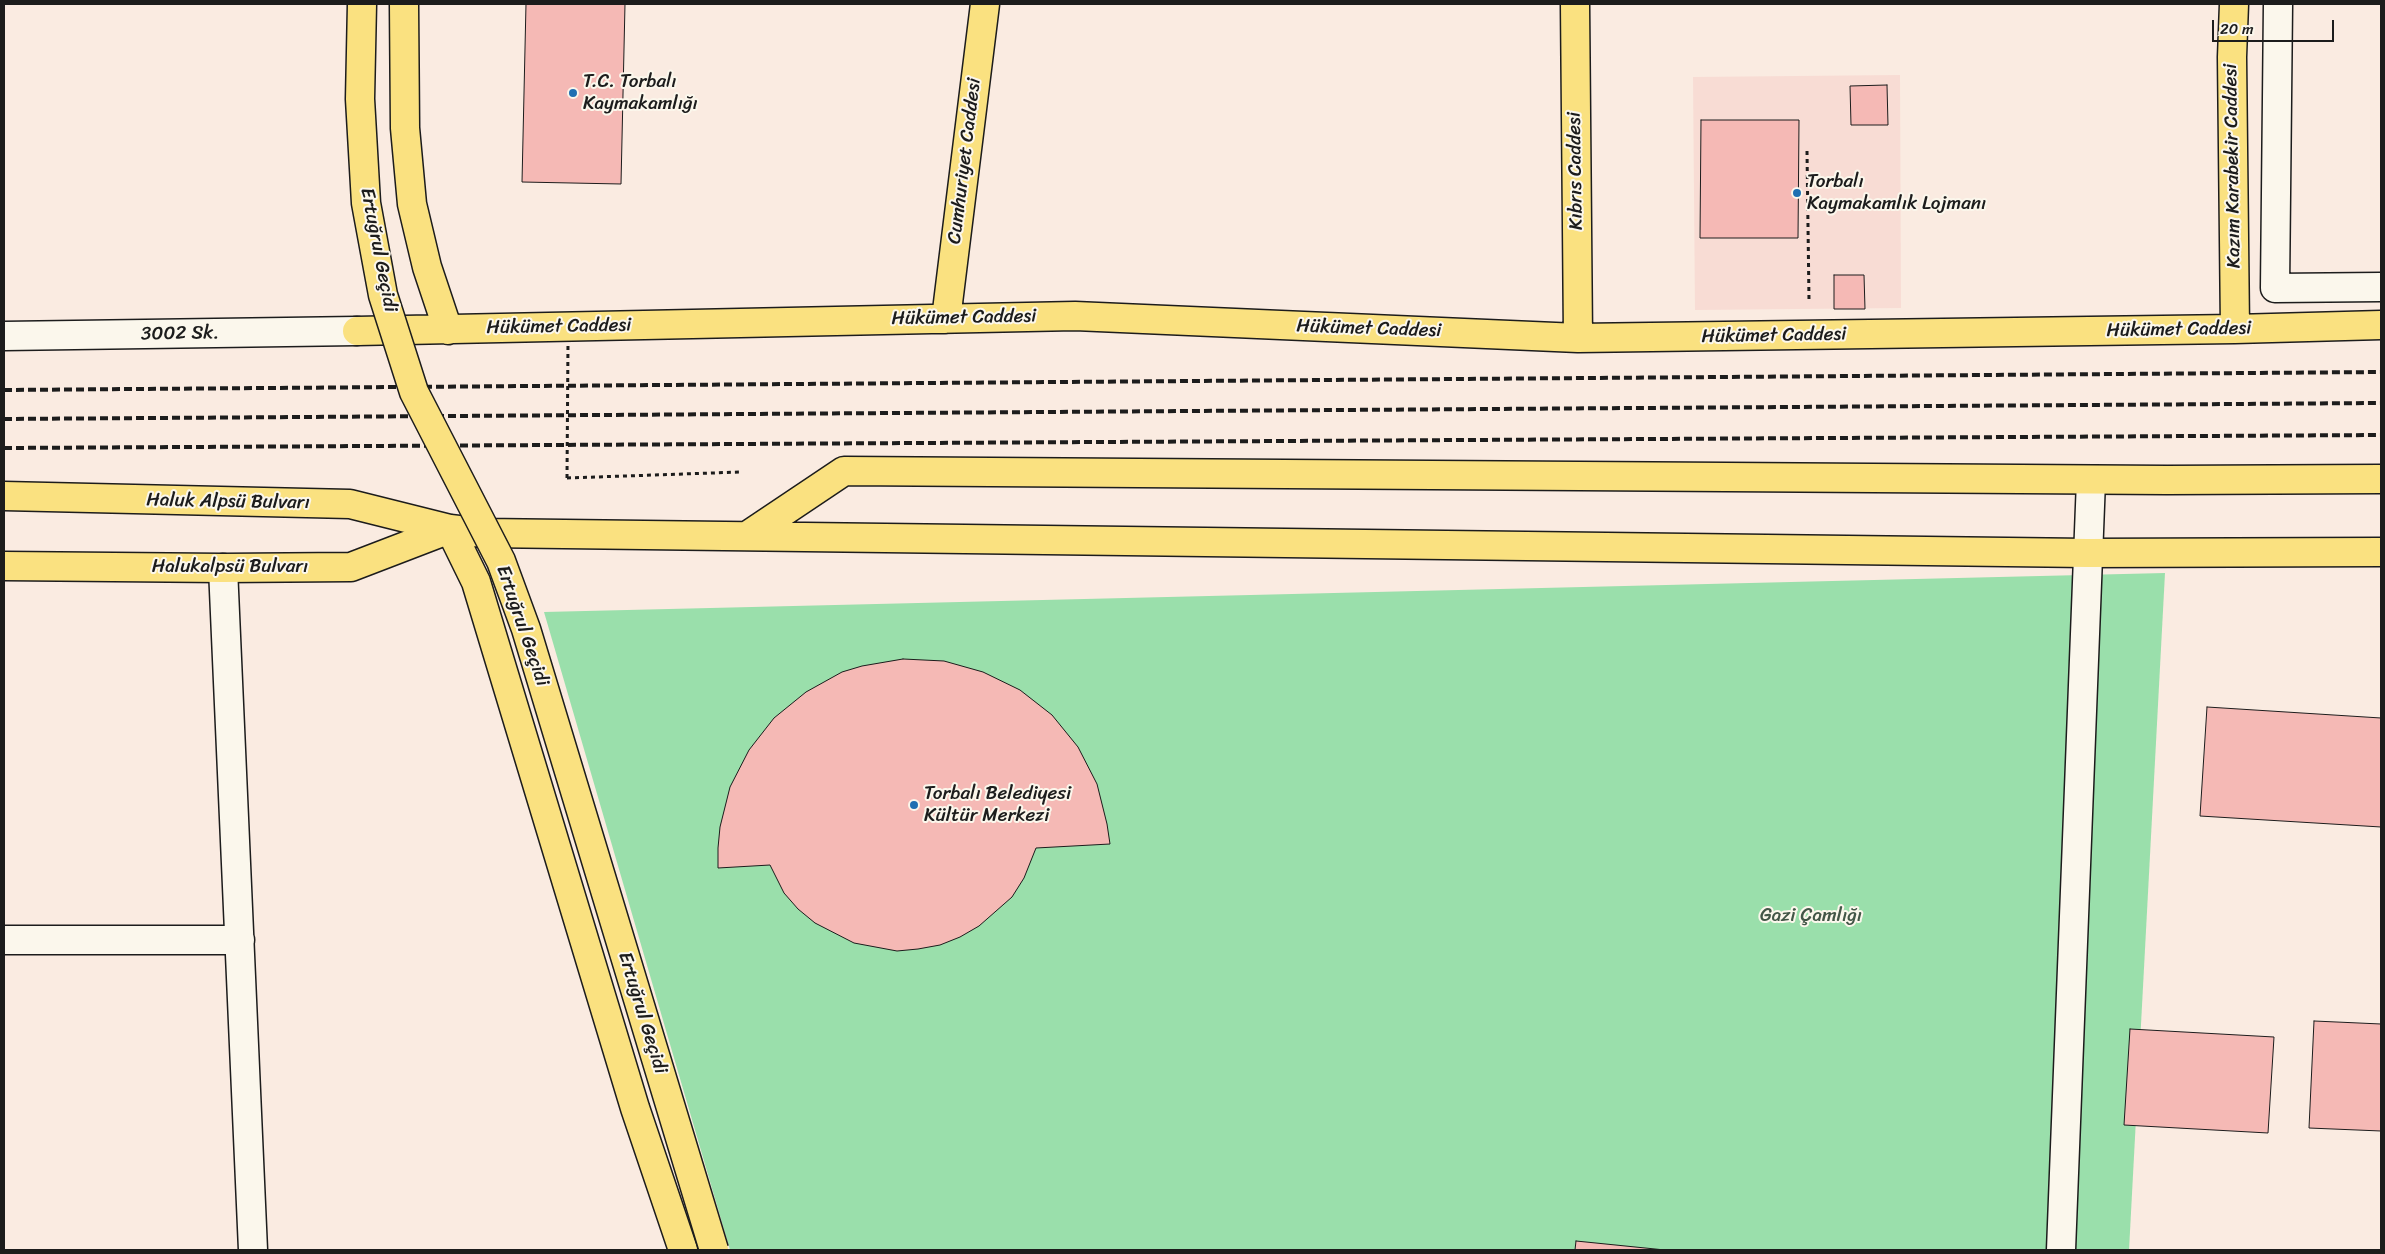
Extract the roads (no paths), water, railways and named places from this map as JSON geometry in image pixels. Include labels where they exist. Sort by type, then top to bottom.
[{"type":"main road","name":"Ertuğrul Geçidi","points":[[362,4],[360,99],[366,203],[383,295],[414,392],[501,561],[526,629],[714,1250]]},
{"type":"main road","points":[[404,4],[404,128],[412,204],[427,267],[448,330]]},
{"type":"main road","name":"Cumhuriyet Caddesi","points":[[946,318],[985,4]]},
{"type":"main road","name":"Kıbrıs Caddesi","points":[[1574,4],[1578,338]]},
{"type":"main road","name":"Kazım Karabekir Caddesi","points":[[2234,4],[2232,67],[2235,329]]},
{"type":"main road","name":"Hükümet Caddesi","points":[[357,331],[1074,316],[1578,338],[1809,336],[2381,325]]},
{"type":"main road","points":[[747,536],[844,471],[2090,480],[2381,479]]},
{"type":"main road","name":"Haluk Alpsü Bulvarı","points":[[4,496],[350,504],[450,529],[484,533],[2087,553],[2381,552]]},
{"type":"main road","points":[[450,529],[476,582],[635,1108],[683,1250]]},
{"type":"main road","name":"Halukalpsü Bulvarı","points":[[4,566],[351,567],[450,529]]},
{"type":"street","points":[[2278,4],[2275,288],[2381,288]]},
{"type":"street","name":"3002 Sk.","points":[[4,336],[357,331]]},
{"type":"street","points":[[2060,1250],[2090,480]]},
{"type":"street","points":[[223,568],[253,1250]]},
{"type":"street","points":[[4,940],[240,940]]},
{"type":"railway","points":[[4,390],[2381,372]]},
{"type":"railway","points":[[4,419],[2381,403]]},
{"type":"railway","points":[[4,448],[2381,435]]},
{"type":"place","name":"T.C. Torbalı Kaymakamlığı","points":[[573,93]]},
{"type":"place","name":"Torbalı Kaymakamlık Lojmanı","points":[[1797,193]]},
{"type":"place","name":"Torbalı Belediyesi Kültür Merkezi","points":[[914,805]]},
{"type":"park label","name":"Gazi Çamlığı","points":[[1811,916]]}]
